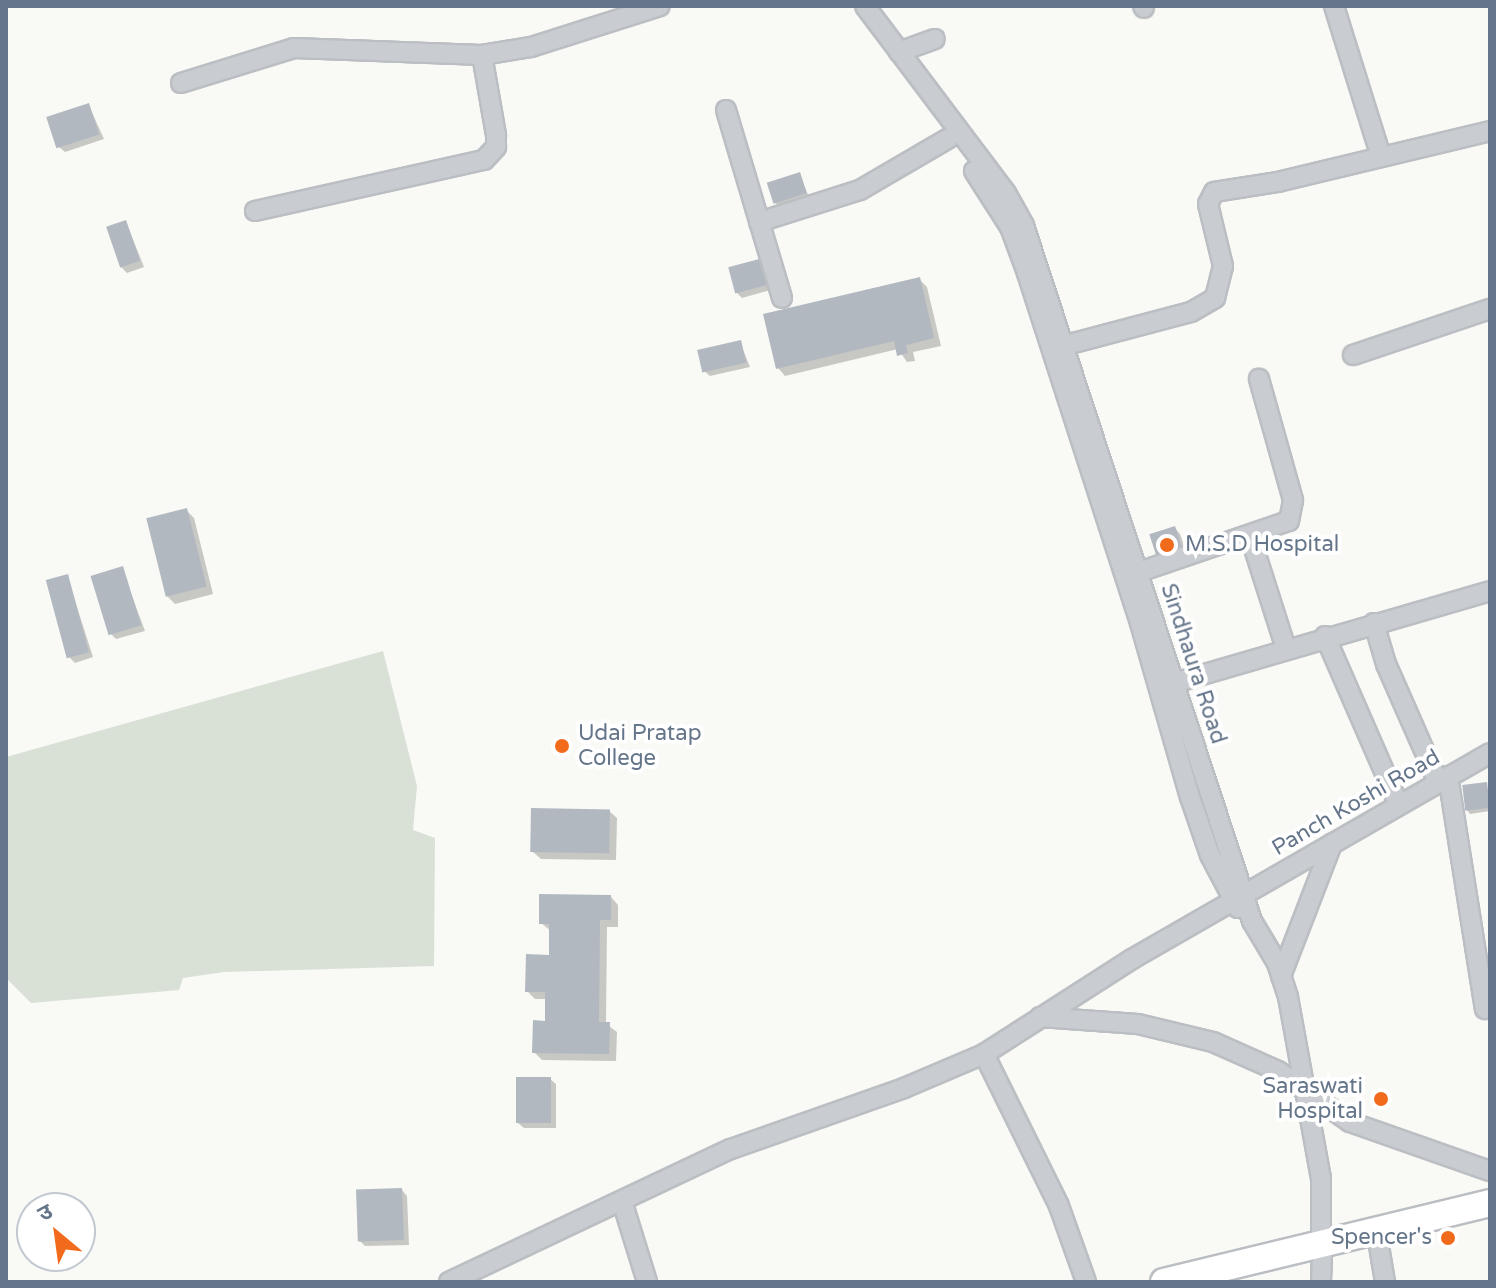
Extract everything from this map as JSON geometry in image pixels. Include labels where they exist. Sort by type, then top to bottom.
[{"type":"highway","points":[[1216,1282],[1322,1248],[1490,1203]]},
{"type":"highway","points":[[1164,1282],[1490,1216]]},
{"type":"street","points":[[181,83],[294,48],[482,55],[531,47],[660,6]]},
{"type":"street","points":[[850,6],[983,183],[1015,238],[1140,623],[1190,797],[1239,898]]},
{"type":"street","name":"Sindhaura Road","points":[[865,6],[1006,193],[1024,226],[1139,572],[1239,898],[1281,976],[1309,1092],[1321,1178],[1321,1282]]},
{"type":"street","points":[[1334,6],[1381,157]]},
{"type":"street","points":[[899,52],[935,39]]},
{"type":"street","points":[[255,211],[484,160],[496,147],[496,135],[482,55]]},
{"type":"street","points":[[726,110],[782,298]]},
{"type":"street","points":[[1066,345],[1191,312],[1215,298],[1223,266],[1208,204],[1214,192],[1490,131]]},
{"type":"street","points":[[759,222],[860,190],[949,138]]},
{"type":"street","points":[[1353,355],[1490,309]]},
{"type":"street","points":[[1139,572],[1278,528],[1294,511],[1259,379]]},
{"type":"street","points":[[1250,536],[1286,649]]},
{"type":"street","points":[[1174,683],[1325,636],[1490,591]]},
{"type":"street","points":[[1374,623],[1386,664],[1443,779],[1485,1009]]},
{"type":"street","points":[[1325,636],[1399,805]]},
{"type":"street","name":"Panch Koshi Road","points":[[449,1282],[731,1149],[891,1093],[984,1054],[1239,898],[1490,753]]},
{"type":"street","points":[[1281,976],[1332,844]]},
{"type":"street","points":[[1040,1017],[1175,1031],[1250,1056],[1375,1133],[1490,1171]]},
{"type":"street","points":[[984,1054],[1059,1206],[1086,1282]]},
{"type":"street","points":[[622,1201],[647,1282]]},
{"type":"street","points":[[1378,1240],[1385,1282]]},
{"type":"street","points":[[491,1262],[497,1282]]},
{"type":"shaded area","points":[[383,651],[417,786],[413,830],[435,838],[434,966],[224,972],[183,978],[179,990],[31,1003],[6,978],[6,757]]},
{"type":"building","points":[[89,103],[99,134],[56,148],[46,117]]},
{"type":"building","points":[[800,172],[807,193],[774,204],[767,183]]},
{"type":"building","points":[[126,220],[140,261],[120,267],[106,227]]},
{"type":"building","points":[[763,258],[770,284],[735,293],[728,267]]},
{"type":"building","points":[[920,277],[934,338],[906,345],[908,353],[897,356],[894,341],[776,369],[763,314]]},
{"type":"building","points":[[741,340],[746,362],[702,373],[697,350]]},
{"type":"building","points":[[187,508],[207,587],[166,597],[146,518]]},
{"type":"building","points":[[1175,526],[1185,557],[1160,566],[1149,534]]},
{"type":"building","points":[[123,566],[141,625],[109,635],[90,576]]},
{"type":"building","points":[[68,574],[89,652],[67,658],[46,580]]},
{"type":"building","points":[[1487,782],[1490,808],[1465,811],[1462,785]]},
{"type":"building","points":[[531,808],[610,809],[609,853],[530,852]]},
{"type":"building","points":[[539,894],[611,895],[611,920],[600,920],[599,1022],[610,1022],[609,1054],[532,1053],[533,1020],[545,1021],[545,992],[525,992],[526,954],[549,955],[549,924],[539,924]]},
{"type":"building","points":[[516,1077],[551,1077],[551,1123],[516,1123]]},
{"type":"building","points":[[402,1188],[404,1240],[358,1242],[356,1190]]},
{"type":"place","name":"M.S.D Hospital","points":[[1167,545]]},
{"type":"place","name":"Udai Pratap College","points":[[562,746]]},
{"type":"place","name":"Saraswati Hospital","points":[[1381,1099]]},
{"type":"place","name":"Spencer's","points":[[1448,1238]]}]
